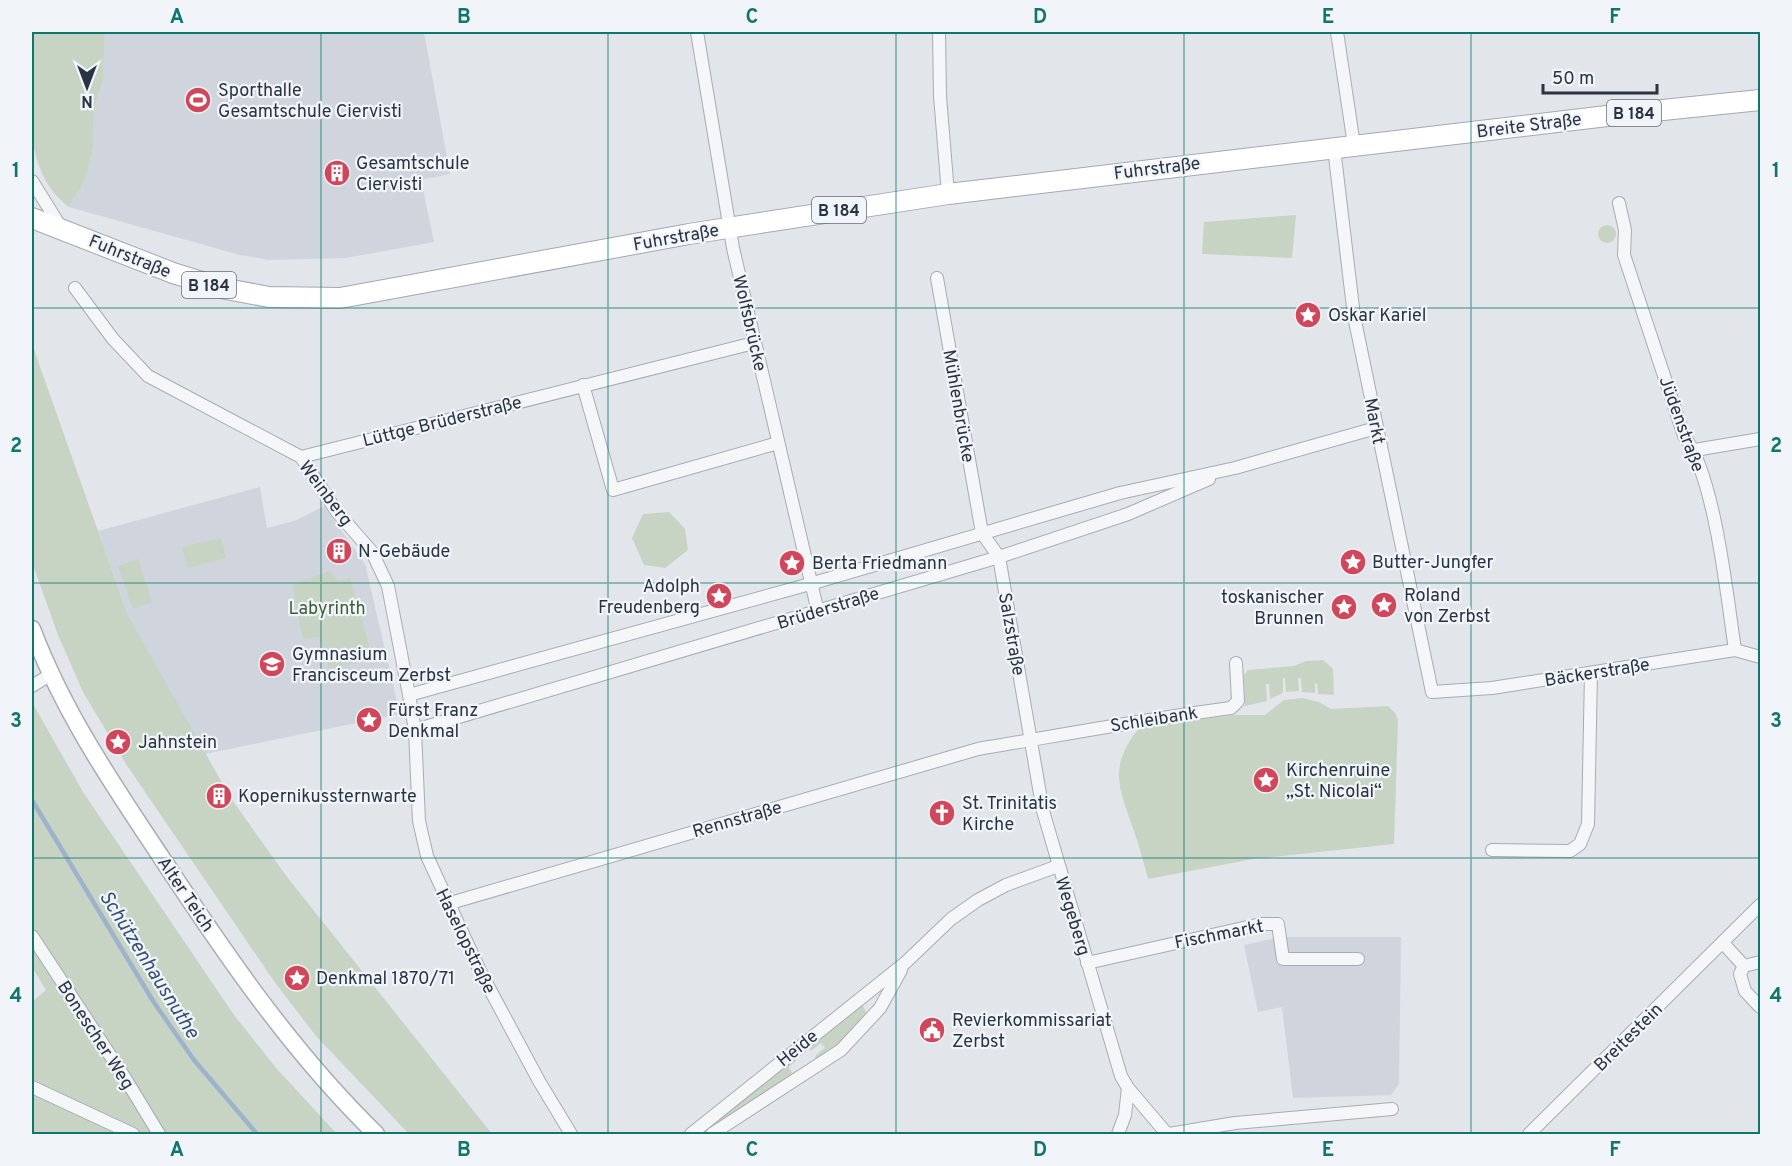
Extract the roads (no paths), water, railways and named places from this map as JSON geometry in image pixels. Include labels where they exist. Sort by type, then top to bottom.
[{"type":"main road","name":"Breite Straße","points":[[1334,148],[1761,100]]},
{"type":"main road","name":"Fuhrstraße","points":[[32,218],[173,273],[221,288],[269,297],[317,299],[408,287],[729,227],[948,194],[1334,148]]},
{"type":"main road","name":"Alter Teich","points":[[32,629],[50,675],[82,737],[257,998],[298,1051],[376,1134]]},
{"type":"street","name":"Wolfsbrücke","points":[[697,32],[729,227],[818,612]]},
{"type":"street","points":[[939,32],[940,96],[948,194]]},
{"type":"street","points":[[1337,32],[1354,145]]},
{"type":"street","name":"Markt","points":[[1334,148],[1354,316],[1432,692]]},
{"type":"street","points":[[32,180],[63,230]]},
{"type":"street","name":"Jüdenstraße","points":[[1620,202],[1625,230],[1624,255],[1684,436],[1695,450],[1717,537],[1736,650]]},
{"type":"street","name":"Mühlenbrücke","points":[[937,278],[982,533]]},
{"type":"street","name":"Weinberg","points":[[75,288],[124,352],[148,376],[301,457],[338,512],[372,552],[388,586],[415,730]]},
{"type":"street","name":"Lüttge Brüderstraße","points":[[301,457],[754,343]]},
{"type":"street","points":[[583,385],[613,489],[778,443]]},
{"type":"street","name":"Brüderstraße","points":[[409,695],[810,584],[1120,493],[1235,468],[1376,428]]},
{"type":"street","points":[[1695,450],[1761,439]]},
{"type":"street","name":"Brüderstraße","points":[[415,730],[999,557],[1128,514],[1235,468]]},
{"type":"street","name":"Salzstraße","points":[[982,533],[999,557],[1029,741]]},
{"type":"street","name":"Bäckerstraße","points":[[1432,692],[1492,688],[1736,650],[1761,657]]},
{"type":"street","name":"Schleibank","points":[[1029,741],[1166,715],[1231,708],[1238,701],[1236,663]]},
{"type":"street","points":[[1492,850],[1570,851],[1580,844],[1588,824],[1591,673]]},
{"type":"street","points":[[32,686],[50,675]]},
{"type":"street","name":"Haselopstraße","points":[[415,730],[422,838],[447,904],[539,1081],[571,1134]]},
{"type":"street","name":"Wegeberg","points":[[1029,741],[1058,866],[1112,1050],[1128,1089],[1168,1134]]},
{"type":"street","name":"Rennstraße","points":[[447,904],[978,749],[1029,741]]},
{"type":"street","name":"Heide","points":[[691,1134],[904,963],[951,919],[978,900],[1006,885],[1058,866]]},
{"type":"street","name":"Breitestein","points":[[1533,1133],[1761,905]]},
{"type":"street","name":"Fischmarkt","points":[[1087,963],[1262,924],[1278,924],[1283,959],[1358,959]]},
{"type":"street","name":"Bonescher Weg","points":[[32,936],[159,1134]]},
{"type":"street","points":[[1723,943],[1744,966]]},
{"type":"street","points":[[1744,966],[1761,962]]},
{"type":"street","name":"Heide","points":[[712,1134],[841,1050],[879,1008],[904,963]]},
{"type":"street","points":[[1744,966],[1740,974],[1741,982],[1745,991],[1761,1007]]},
{"type":"street","points":[[32,1088],[133,1134]]},
{"type":"street","points":[[1118,1134],[1125,1114],[1128,1089]]},
{"type":"street","points":[[1168,1134],[1235,1123],[1392,1109]]},
{"type":"waterway","name":"Schützenhausnuthe","points":[[32,800],[153,1001],[194,1060],[257,1134]]},
{"type":"place","name":"Sporthalle Gesamtschule Ciervisti","points":[[198,100]]},
{"type":"place","name":"Gesamtschule Ciervisti","points":[[337,173]]},
{"type":"place","name":"Oskar Kariel","points":[[1308,315]]},
{"type":"place","name":"N-Gebäude","points":[[339,551]]},
{"type":"place","name":"Butter-Jungfer","points":[[1353,562]]},
{"type":"place","name":"Berta Friedmann","points":[[792,563]]},
{"type":"place","name":"Adolph Freudenberg","points":[[719,596]]},
{"type":"place","name":"Roland von Zerbst","points":[[1384,605]]},
{"type":"place","name":"toskanischer Brunnen","points":[[1344,607]]},
{"type":"place","name":"Gymnasium Francisceum Zerbst","points":[[272,664]]},
{"type":"place","name":"Fürst Franz Denkmal","points":[[369,720]]},
{"type":"place","name":"Jahnstein","points":[[118,742]]},
{"type":"place","name":"Kirchenruine „St. Nicolai“","points":[[1266,780]]},
{"type":"place","name":"Kopernikussternwarte","points":[[219,796]]},
{"type":"place","name":"St. Trinitatis Kirche","points":[[942,813]]},
{"type":"place","name":"Denkmal 1870/71","points":[[297,978]]},
{"type":"place","name":"Revierkommissariat Zerbst","points":[[932,1030]]},
{"type":"park label","name":"Labyrinth","points":[[327,608]]}]
